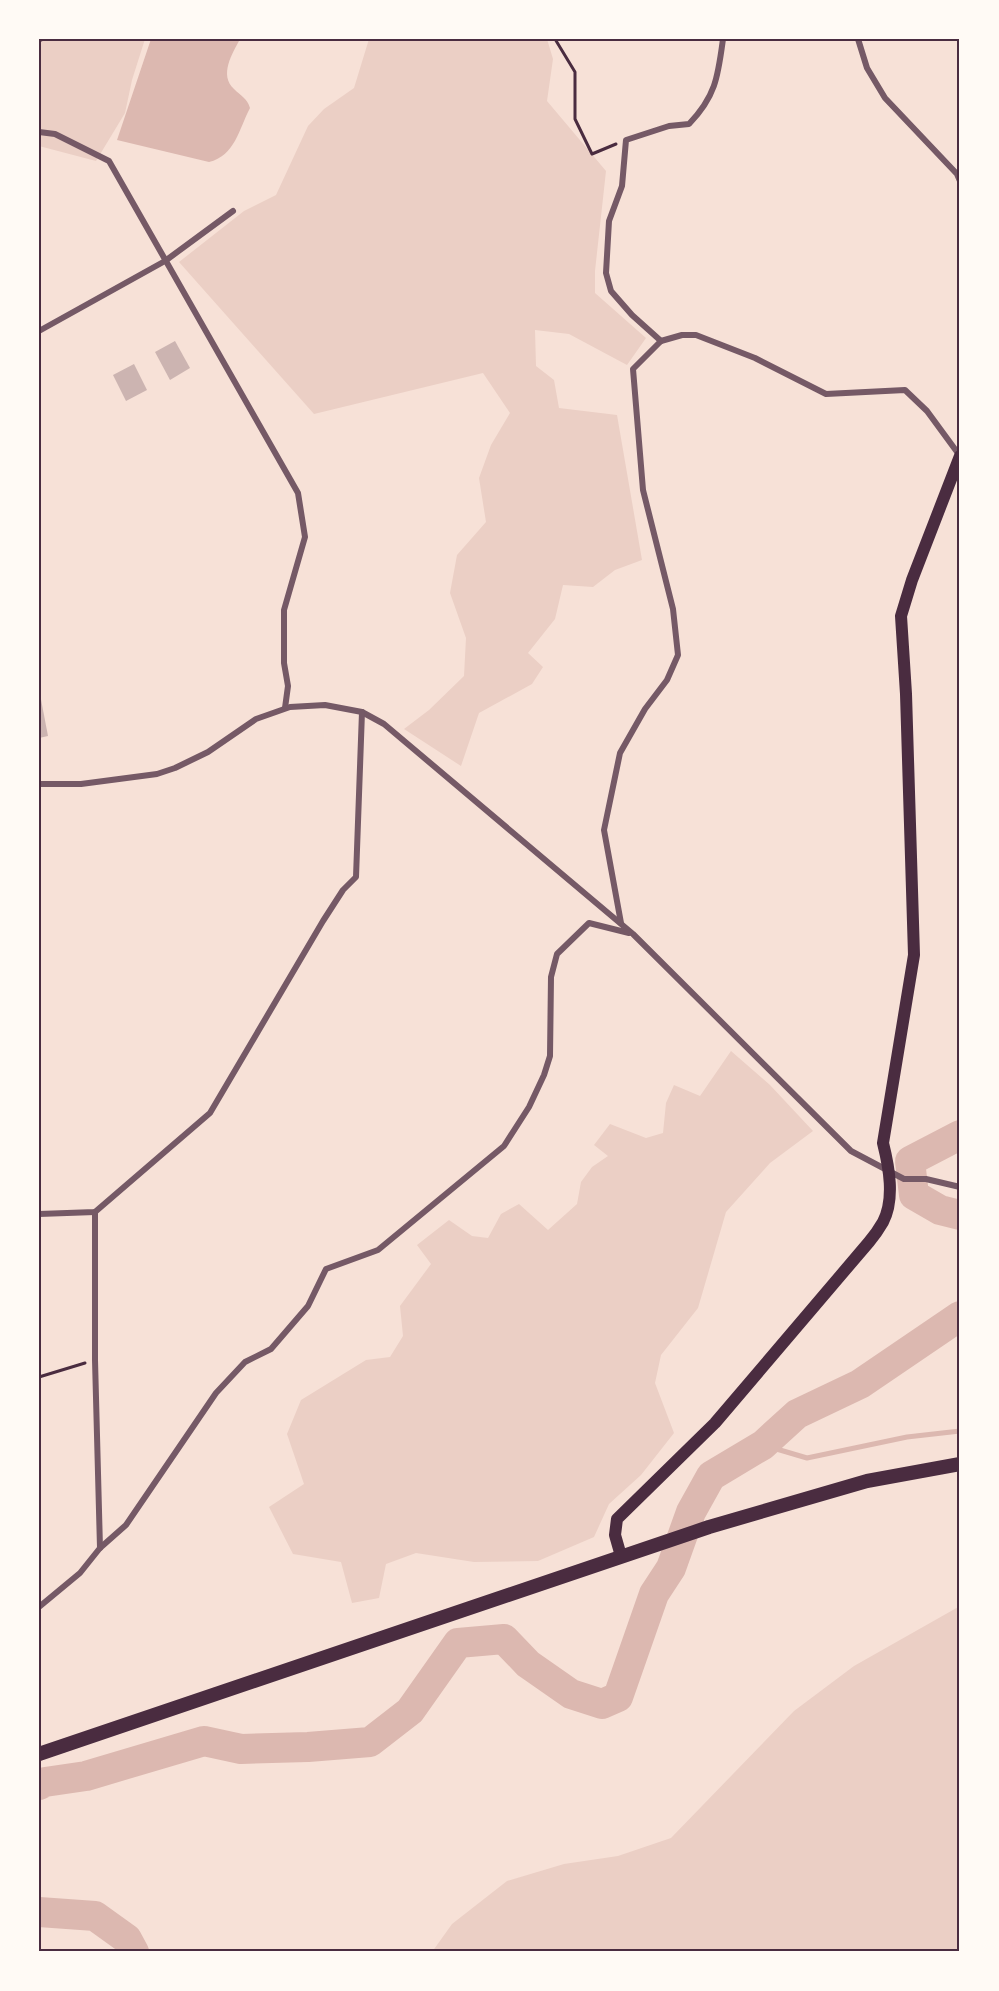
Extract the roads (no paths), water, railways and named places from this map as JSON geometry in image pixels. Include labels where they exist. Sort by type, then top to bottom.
[{"type":"main road","points":[[621,1556],[615,1535],[617,1519],[715,1423],[869,1242],[884,1221],[890,1193],[890,1170],[883,1143],[914,955],[906,694],[901,616],[912,580],[960,456]]},
{"type":"main road","points":[[39,1754],[709,1527],[867,1481],[960,1464]]},
{"type":"street","points":[[661,341],[632,315],[611,291],[606,273],[609,221],[622,186],[626,140],[669,126],[689,124],[702,110],[717,81],[723,39]]},
{"type":"street","points":[[858,39],[867,68],[885,98],[957,174],[960,181]]},
{"type":"street","points":[[39,132],[55,134],[109,161],[298,493],[305,537],[284,610],[284,663],[288,686],[285,708]]},
{"type":"street","points":[[39,332],[165,261],[233,211]]},
{"type":"street","points":[[621,923],[604,830],[620,753],[645,710],[667,680],[678,655],[673,609],[643,490],[633,369],[661,341],[682,335],[696,335],[755,358],[826,394],[905,390],[927,411],[960,456]]},
{"type":"street","points":[[39,784],[81,784],[157,774],[208,752],[256,719],[285,708],[325,705],[362,712],[384,724],[621,923],[851,1151],[904,1179],[926,1179],[960,1187]]},
{"type":"street","points":[[39,1214],[95,1212],[210,1113],[323,921],[343,890],[356,877],[362,712]]},
{"type":"street","points":[[39,1607],[80,1573],[100,1548],[126,1525],[216,1393],[245,1362],[270,1349],[308,1306],[326,1269],[378,1250],[504,1146],[529,1107],[544,1076],[550,1056],[551,977],[557,954],[588,923],[633,934]]},
{"type":"street","points":[[95,1212],[95,1360],[100,1548]]},
{"type":"waterway","points":[[960,1135],[910,1161],[914,1195],[940,1210],[960,1215]]},
{"type":"waterway","points":[[39,1785],[45,1782],[86,1776],[204,1741],[241,1749],[370,1742],[410,1711],[458,1643],[504,1639],[528,1664],[571,1694],[602,1704],[618,1697],[654,1594],[671,1568],[691,1512],[711,1476],[763,1445],[797,1414],[860,1384],[960,1316]]},
{"type":"waterway","points":[[763,1445],[807,1458],[907,1437],[960,1431]]},
{"type":"waterway","points":[[39,1912],[95,1916],[127,1939],[134,1952]]}]
